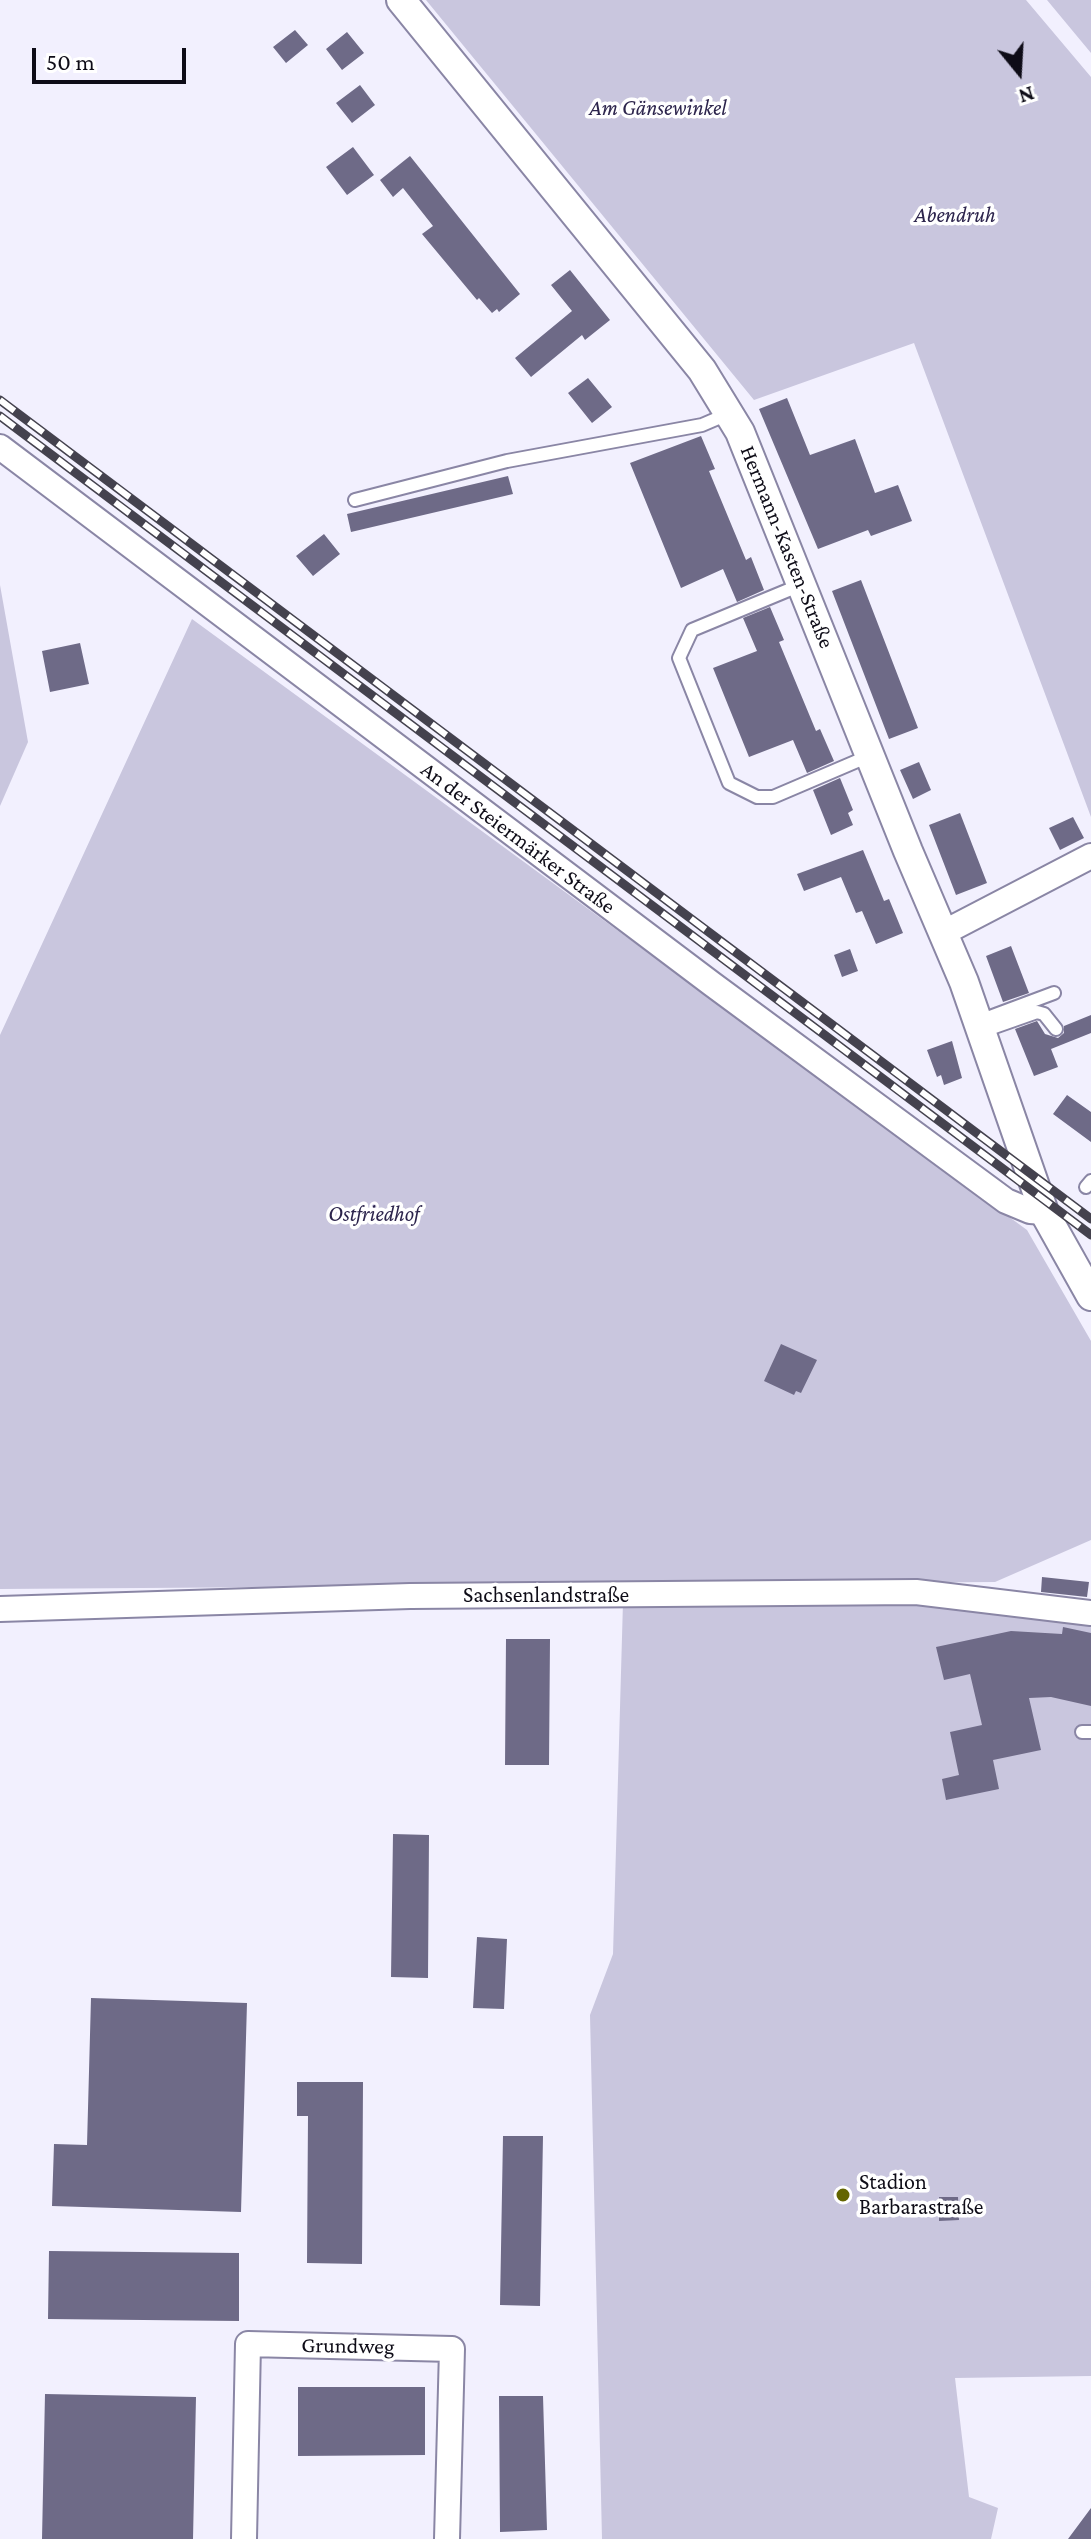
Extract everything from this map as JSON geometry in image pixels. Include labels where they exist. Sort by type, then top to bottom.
[{"type":"street","name":"Hermann-Kasten-Straße","points":[[401,0],[702,370],[730,413],[803,584],[869,756],[981,1026],[1044,1212],[1091,1296]]},
{"type":"street","name":"An der Steiermärker Straße","points":[[0,447],[699,975],[1006,1201],[1030,1211],[1044,1212]]},
{"type":"street","points":[[943,933],[1091,856]]},
{"type":"street","name":"Sachsenlandstraße","points":[[0,1609],[410,1596],[916,1592],[1091,1613]]},
{"type":"street","name":"Grundweg","points":[[244,2539],[248,2344],[452,2349],[447,2539]]},
{"type":"lane","points":[[355,500],[507,461],[702,425],[730,413]]},
{"type":"lane","points":[[803,584],[692,630],[679,658],[729,783],[757,797],[773,797],[869,756]]},
{"type":"lane","points":[[981,1026],[1054,993]]},
{"type":"lane","points":[[981,1026],[1037,1012],[1044,1014],[1056,1029]]},
{"type":"green space","name":"Abendruh","points":[[426,0],[1026,0],[1091,77],[1091,817],[914,343],[754,400]]},
{"type":"green space","points":[[1047,0],[1091,0],[1091,53]]},
{"type":"green space","points":[[0,585],[28,742],[0,806]]},
{"type":"green space","name":"Ostfriedhof","points":[[192,619],[1027,1230],[1091,1341],[1091,1540],[995,1582],[0,1589],[0,1035]]},
{"type":"green space","name":"Stadion Barbarastraße","points":[[916,1601],[1091,1620],[1091,2376],[955,2378],[969,2497],[998,2508],[991,2539],[602,2539],[590,2015],[613,1954],[623,1602]]},
{"type":"building","points":[[295,30],[308,45],[286,63],[273,47]]},
{"type":"building","points":[[347,32],[364,53],[342,70],[326,49]]},
{"type":"building","points":[[360,85],[375,105],[352,123],[336,103]]},
{"type":"building","points":[[353,147],[374,175],[347,195],[326,167]]},
{"type":"building","points":[[410,156],[520,294],[499,312],[497,309],[492,313],[479,298],[477,300],[422,234],[433,226],[403,188],[393,197],[380,180]]},
{"type":"building","points":[[570,270],[610,320],[585,340],[582,335],[531,377],[515,358],[572,311],[551,285]]},
{"type":"building","points":[[588,378],[612,407],[592,423],[568,393]]},
{"type":"building","points":[[787,398],[810,455],[855,439],[875,493],[898,485],[912,521],[871,536],[868,530],[818,549],[759,409]]},
{"type":"building","points":[[701,436],[715,469],[709,471],[746,560],[751,557],[764,590],[737,602],[723,569],[681,588],[630,463]]},
{"type":"building","points":[[508,476],[513,494],[351,532],[347,514]]},
{"type":"building","points":[[324,534],[340,554],[313,576],[296,556]]},
{"type":"building","points":[[861,580],[918,728],[889,739],[832,591]]},
{"type":"building","points":[[770,607],[784,640],[779,642],[816,731],[820,729],[834,761],[807,773],[793,740],[749,757],[713,668],[757,651],[743,618]]},
{"type":"building","points":[[80,643],[89,684],[50,692],[42,651]]},
{"type":"building","points":[[919,762],[931,790],[913,799],[900,770]]},
{"type":"building","points":[[840,778],[853,810],[848,813],[853,825],[831,835],[813,790]]},
{"type":"building","points":[[960,813],[987,883],[956,895],[929,825]]},
{"type":"building","points":[[1073,817],[1084,838],[1060,850],[1049,828]]},
{"type":"building","points":[[863,850],[884,901],[889,899],[903,933],[876,944],[862,911],[856,913],[841,877],[804,891],[797,874]]},
{"type":"building","points":[[1011,946],[1029,993],[1003,1002],[986,956]]},
{"type":"building","points":[[850,949],[858,971],[842,977],[834,955]]},
{"type":"building","points":[[1091,1015],[1091,1033],[1051,1049],[1058,1067],[1034,1076],[1015,1029],[1037,1021],[1045,1034],[1058,1038],[1064,1033],[1064,1026]]},
{"type":"building","points":[[952,1041],[962,1078],[944,1085],[941,1075],[937,1077],[927,1050]]},
{"type":"building","points":[[1067,1095],[1091,1112],[1091,1142],[1053,1114]]},
{"type":"building","points":[[781,1344],[817,1360],[801,1393],[796,1391],[794,1395],[764,1381]]},
{"type":"building","points":[[1042,1577],[1089,1582],[1087,1597],[1041,1592]]},
{"type":"building","points":[[1063,1627],[1091,1633],[1091,1706],[1051,1697],[1029,1698],[1041,1750],[993,1760],[999,1789],[946,1800],[942,1779],[959,1775],[950,1732],[982,1725],[970,1674],[944,1680],[936,1647],[1011,1631],[1062,1634]]},
{"type":"building","points":[[506,1639],[550,1639],[549,1765],[505,1765]]},
{"type":"building","points":[[393,1834],[429,1835],[428,1978],[391,1977]]},
{"type":"building","points":[[477,1937],[507,1939],[504,2009],[473,2008]]},
{"type":"building","points":[[91,1998],[247,2003],[241,2212],[52,2206],[54,2144],[87,2145]]},
{"type":"building","points":[[297,2082],[363,2082],[362,2264],[307,2263],[308,2116],[297,2116]]},
{"type":"building","points":[[503,2136],[543,2136],[540,2306],[500,2305]]},
{"type":"building","points":[[939,2197],[958,2197],[959,2220],[939,2221]]},
{"type":"building","points":[[49,2251],[239,2253],[239,2321],[48,2319]]},
{"type":"building","points":[[298,2387],[425,2387],[425,2455],[298,2456]]},
{"type":"building","points":[[45,2394],[196,2397],[193,2539],[42,2539]]},
{"type":"building","points":[[499,2396],[543,2396],[547,2530],[500,2532]]},
{"type":"building","points":[[1091,2508],[1091,2539],[1068,2539]]},
{"type":"railway","points":[[0,400],[1091,1219]]},
{"type":"railway","points":[[0,416],[1091,1235]]},
{"type":"place","name":"Stadion Barbarastraße","points":[[843,2195]]},
{"type":"park label","name":"Am Gänsewinkel","points":[[658,108]]}]
